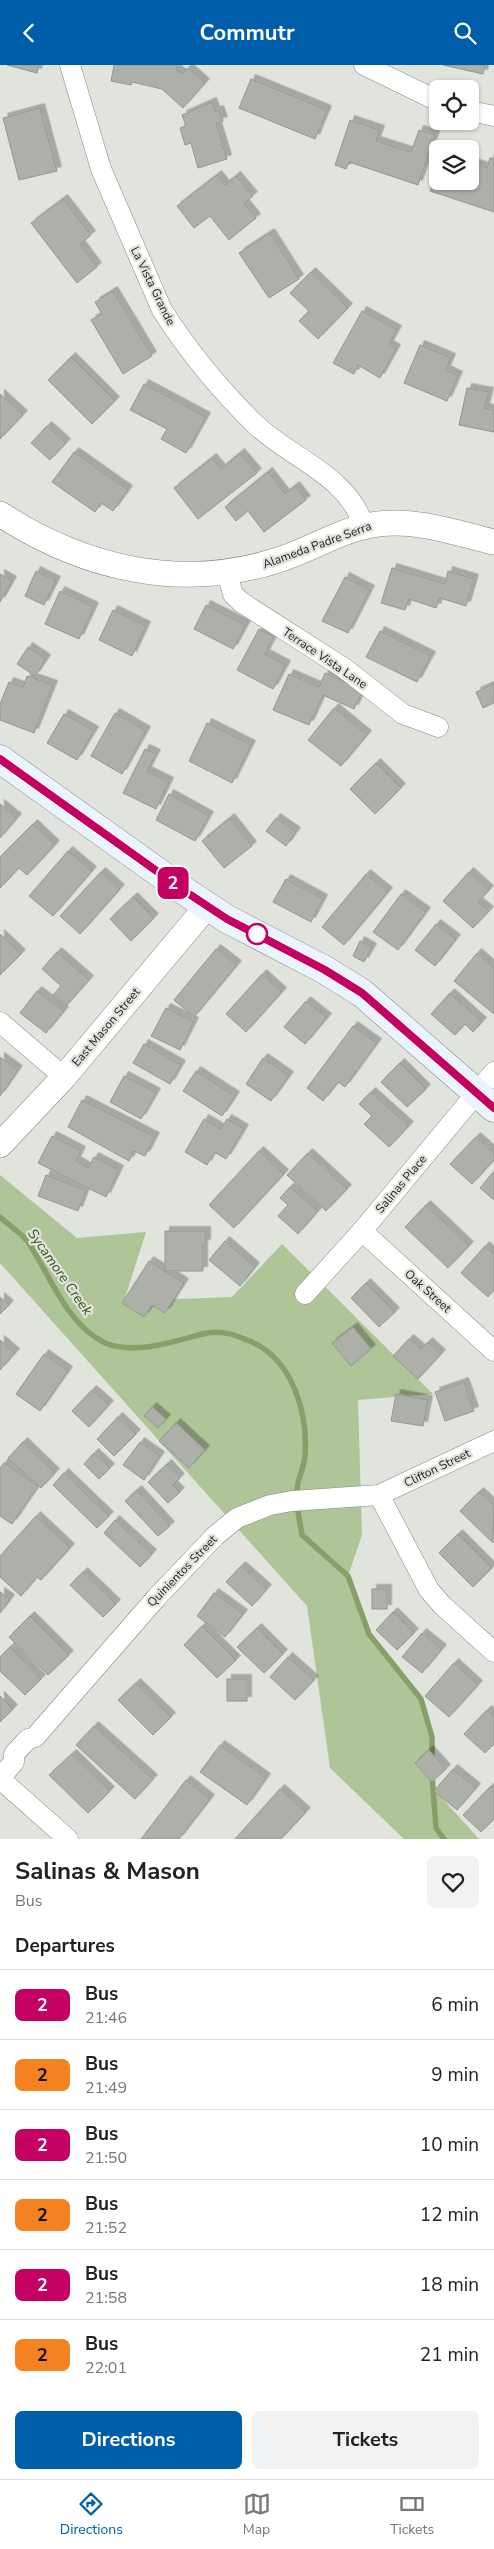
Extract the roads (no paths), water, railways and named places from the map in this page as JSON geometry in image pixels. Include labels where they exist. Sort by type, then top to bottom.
[{"type":"main road","points":[[0,759],[227,919],[325,970],[362,993],[485,1100]]},
{"type":"street","name":"La Vista Grande","points":[[70,65],[100,169],[162,310],[175,331],[203,369],[257,426],[344,490],[360,513],[364,527]]},
{"type":"street","points":[[364,65],[429,97]]},
{"type":"street","points":[[479,113],[494,116]]},
{"type":"street","name":"Alameda Padre Serra","points":[[0,514],[49,542],[101,562],[160,573],[204,576],[227,573],[277,561],[364,527],[378,524],[421,524],[494,542]]},
{"type":"street","name":"Terrace Vista Lane","points":[[227,573],[233,594],[241,603],[344,668],[403,714],[438,727]]},
{"type":"street","name":"East Mason Street","points":[[0,1145],[64,1077],[208,905]]},
{"type":"street","points":[[0,1022],[64,1077]]},
{"type":"street","name":"Salinas Place","points":[[305,1294],[485,1100],[494,1072]]},
{"type":"street","name":"Oak Street","points":[[362,1231],[494,1351]]},
{"type":"street","name":"Clifton Street","points":[[379,1495],[494,1441]]},
{"type":"street","points":[[379,1495],[429,1590],[442,1605],[494,1652]]},
{"type":"street","name":"Quinientos Street","points":[[0,1778],[14,1762],[24,1762],[36,1746],[36,1737],[157,1597],[215,1536],[237,1518],[270,1505],[379,1495]]},
{"type":"street","points":[[0,1778],[68,1839]]},
{"type":"waterway","name":"Sycamore Creek","points":[[0,1217],[28,1242],[70,1312],[92,1335],[105,1343],[129,1348],[141,1348],[166,1344],[202,1334],[222,1332],[252,1342],[278,1362],[288,1376],[295,1391],[301,1407],[304,1424],[305,1456],[297,1494],[302,1535],[348,1576],[369,1634],[421,1699],[432,1737],[432,1761]]},
{"type":"waterway","name":"Sycamore Creek","points":[[432,1775],[436,1828],[444,1839]]}]
